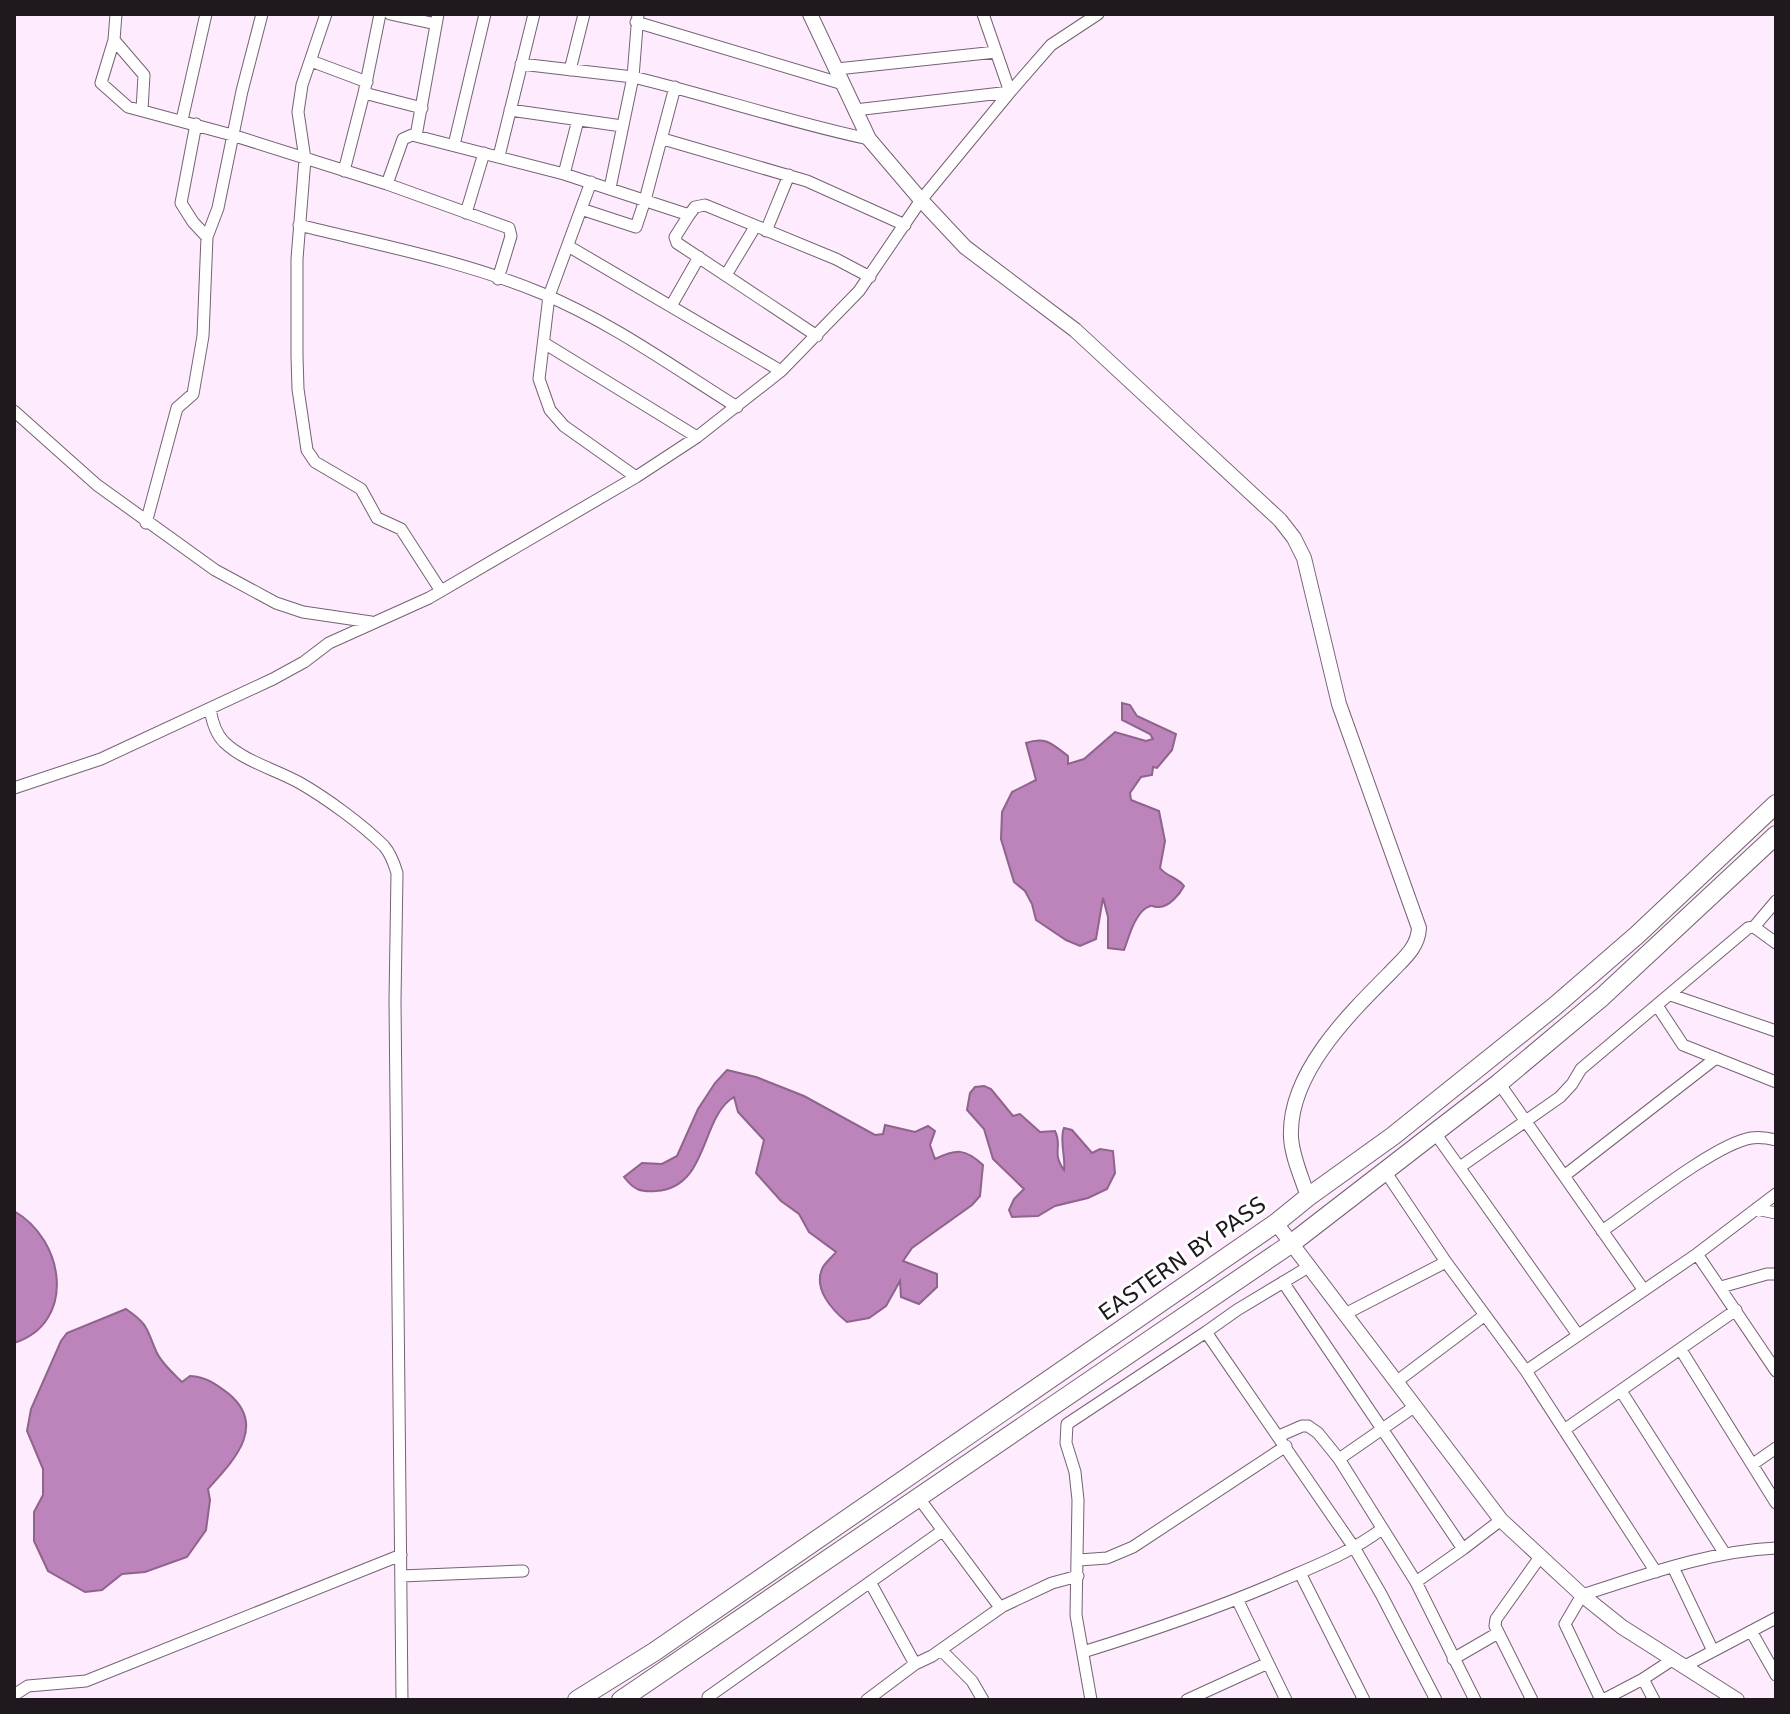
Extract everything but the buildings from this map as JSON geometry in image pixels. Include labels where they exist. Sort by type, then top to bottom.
[{"type":"main road","name":"EASTERN BY PASS","points":[[577,1700],[654,1652],[1276,1223],[1393,1136],[1555,1006],[1648,925],[1776,804]]},
{"type":"main road","points":[[621,1700],[1292,1243],[1499,1083],[1602,997],[1776,835]]},
{"type":"street","points":[[116,14],[114,40],[101,83],[126,106],[196,124],[387,184],[510,231],[498,279]]},
{"type":"street","points":[[182,120],[206,14]]},
{"type":"street","points":[[146,523],[177,408],[193,394],[203,336],[207,237],[218,208],[232,135],[262,14]]},
{"type":"street","points":[[326,14],[298,101],[305,159],[299,225],[297,356],[298,389],[307,450],[315,462],[361,489],[377,518],[401,529],[441,591]]},
{"type":"street","points":[[344,171],[366,88],[380,14]]},
{"type":"street","points":[[390,14],[437,19],[416,136]]},
{"type":"street","points":[[454,145],[485,14]]},
{"type":"street","points":[[499,156],[534,14]]},
{"type":"street","points":[[570,70],[584,14]]},
{"type":"street","points":[[810,14],[869,139],[921,200],[965,247],[1075,330],[1280,520],[1294,538],[1305,564],[1339,704],[1419,928],[1419,938],[1409,953],[1344,1020],[1309,1071],[1293,1108],[1291,1140],[1308,1197]]},
{"type":"street","points":[[983,14],[1010,92]]},
{"type":"street","points":[[14,788],[101,759],[273,679],[304,662],[329,643],[441,591],[636,477],[697,437],[781,371],[817,336],[870,277],[921,200],[1010,92],[1051,45],[1092,15]]},
{"type":"street","points":[[610,188],[633,77],[637,18],[843,84]]},
{"type":"street","points":[[114,40],[144,75],[142,110]]},
{"type":"street","points":[[837,69],[996,52]]},
{"type":"street","points":[[311,61],[366,88],[422,108]]},
{"type":"street","points":[[521,64],[633,77],[812,127],[869,139]]},
{"type":"street","points":[[581,209],[636,227],[675,87]]},
{"type":"street","points":[[855,110],[1010,92]]},
{"type":"street","points":[[510,110],[622,126]]},
{"type":"street","points":[[564,174],[578,120]]},
{"type":"street","points":[[196,124],[181,203],[207,237]]},
{"type":"street","points":[[387,184],[403,139],[416,136],[564,174],[689,215]]},
{"type":"street","points":[[663,139],[826,188],[905,225]]},
{"type":"street","points":[[466,213],[484,153]]},
{"type":"street","points":[[726,275],[761,229],[789,175]]},
{"type":"street","points":[[591,182],[549,296],[539,379],[550,410],[564,426],[636,477]]},
{"type":"street","points":[[817,336],[675,241],[695,207],[705,205],[836,259],[870,277]]},
{"type":"street","points":[[299,225],[424,256],[549,296],[607,325],[737,407]]},
{"type":"street","points":[[568,246],[781,371]]},
{"type":"street","points":[[671,306],[699,257]]},
{"type":"street","points":[[544,343],[697,437]]},
{"type":"street","points":[[14,411],[19,422],[97,485],[215,570],[276,603],[303,612],[376,622]]},
{"type":"street","points":[[210,709],[213,726],[223,741],[242,755],[301,784],[343,813],[384,846],[392,857],[397,873],[395,1001],[402,1700]]},
{"type":"street","points":[[1460,1167],[1560,1097],[1581,1069],[1748,928],[1754,927],[1776,901]]},
{"type":"street","points":[[1754,927],[1776,943]]},
{"type":"street","points":[[1671,995],[1776,1031]]},
{"type":"street","points":[[1658,1007],[1683,1045],[1776,1082]]},
{"type":"street","points":[[1564,1176],[1716,1058]]},
{"type":"street","points":[[1499,1083],[1643,1289]]},
{"type":"street","points":[[1435,1133],[1578,1335]]},
{"type":"street","points":[[1602,1231],[1735,1142],[1753,1137],[1776,1140]]},
{"type":"street","points":[[1385,1171],[1446,1262],[1526,1371],[1656,1572]]},
{"type":"street","points":[[1526,1371],[1697,1254],[1776,1194]]},
{"type":"street","points":[[1756,1209],[1776,1213]]},
{"type":"street","points":[[1276,1223],[1501,1520],[1582,1595],[1622,1627],[1737,1700]]},
{"type":"street","points":[[1697,1254],[1776,1371]]},
{"type":"street","points":[[1345,1314],[1446,1262]]},
{"type":"street","points":[[1091,1700],[1074,1594],[1079,1560],[1078,1500],[1075,1472],[1066,1443],[1067,1424],[1310,1266]]},
{"type":"street","points":[[1721,1287],[1776,1274]]},
{"type":"street","points":[[1283,1282],[1463,1549]]},
{"type":"street","points":[[1564,1430],[1736,1310]]},
{"type":"street","points":[[1396,1382],[1485,1315]]},
{"type":"street","points":[[1206,1332],[1355,1549],[1436,1700]]},
{"type":"street","points":[[1681,1350],[1776,1503]]},
{"type":"street","points":[[1621,1391],[1725,1554]]},
{"type":"street","points":[[1339,1459],[1414,1407]]},
{"type":"street","points":[[1079,1560],[1107,1558],[1133,1547],[1302,1426],[1308,1426],[1318,1433],[1339,1459],[1416,1582],[1475,1700]]},
{"type":"street","points":[[1753,1464],[1776,1448]]},
{"type":"street","points":[[918,1497],[996,1603],[1003,1606]]},
{"type":"street","points":[[1416,1582],[1501,1520]]},
{"type":"street","points":[[1083,1652],[1172,1624],[1237,1599],[1355,1549],[1382,1529]]},
{"type":"street","points":[[708,1697],[942,1531]]},
{"type":"street","points":[[1776,1548],[1725,1554],[1582,1595],[1565,1624],[1602,1700],[1677,1663],[1713,1651],[1776,1618]]},
{"type":"street","points":[[14,1695],[28,1686],[86,1681],[401,1555]]},
{"type":"street","points":[[1532,1700],[1498,1633],[1496,1619],[1540,1557]]},
{"type":"street","points":[[1673,1567],[1713,1651]]},
{"type":"street","points":[[401,1576],[523,1571]]},
{"type":"street","points":[[1300,1573],[1364,1700]]},
{"type":"street","points":[[867,1700],[885,1694],[915,1664],[941,1650],[1003,1606],[1052,1583],[1078,1576]]},
{"type":"street","points":[[870,1582],[915,1664]]},
{"type":"street","points":[[1237,1599],[1286,1700]]},
{"type":"street","points":[[1751,1631],[1776,1675]]},
{"type":"street","points":[[1453,1659],[1498,1633]]},
{"type":"street","points":[[941,1650],[972,1681],[983,1700]]},
{"type":"street","points":[[1187,1700],[1268,1663]]},
{"type":"street","points":[[1643,1679],[1654,1700]]},
{"type":"shaded area","points":[[1122,703],[1130,705],[1137,716],[1176,734],[1172,750],[1157,768],[1153,767],[1152,775],[1141,777],[1130,793],[1131,800],[1159,811],[1165,841],[1160,868],[1184,886],[1167,905],[1151,906],[1138,916],[1124,950],[1108,948],[1108,917],[1103,898],[1096,939],[1080,946],[1036,920],[1025,891],[1014,882],[1001,839],[1002,812],[1012,792],[1036,780],[1026,743],[1039,740],[1048,742],[1068,756],[1068,764],[1084,759],[1115,732],[1146,741],[1153,739],[1150,734],[1122,720]]},
{"type":"shaded area","points":[[727,1070],[756,1077],[804,1096],[875,1135],[883,1134],[885,1125],[915,1132],[928,1126],[935,1131],[930,1145],[935,1159],[960,1152],[971,1155],[983,1165],[980,1196],[912,1248],[903,1261],[937,1274],[937,1287],[919,1304],[901,1297],[900,1281],[886,1306],[869,1318],[847,1322],[835,1311],[825,1298],[820,1275],[836,1252],[809,1232],[799,1214],[781,1201],[756,1173],[764,1140],[738,1112],[734,1097],[715,1120],[686,1178],[673,1187],[650,1191],[634,1187],[624,1177],[642,1163],[662,1164],[677,1156],[698,1109]]},
{"type":"shaded area","points":[[975,1087],[991,1089],[1013,1116],[1020,1114],[1040,1132],[1055,1131],[1058,1159],[1064,1170],[1064,1128],[1072,1130],[1092,1153],[1100,1149],[1113,1151],[1115,1173],[1107,1189],[1088,1198],[1055,1206],[1038,1216],[1012,1217],[1009,1210],[1024,1189],[993,1159],[984,1129],[967,1110],[970,1093]]},
{"type":"shaded area","points":[[14,1211],[31,1224],[44,1241],[53,1260],[57,1280],[55,1300],[48,1318],[34,1333],[14,1343]]},
{"type":"shaded area","points":[[126,1309],[143,1323],[161,1360],[182,1382],[190,1376],[201,1378],[229,1394],[246,1419],[246,1431],[235,1456],[208,1489],[210,1500],[206,1530],[187,1557],[145,1572],[122,1574],[102,1590],[85,1592],[48,1571],[34,1541],[34,1512],[43,1495],[43,1469],[27,1431],[31,1409],[67,1333]]}]
